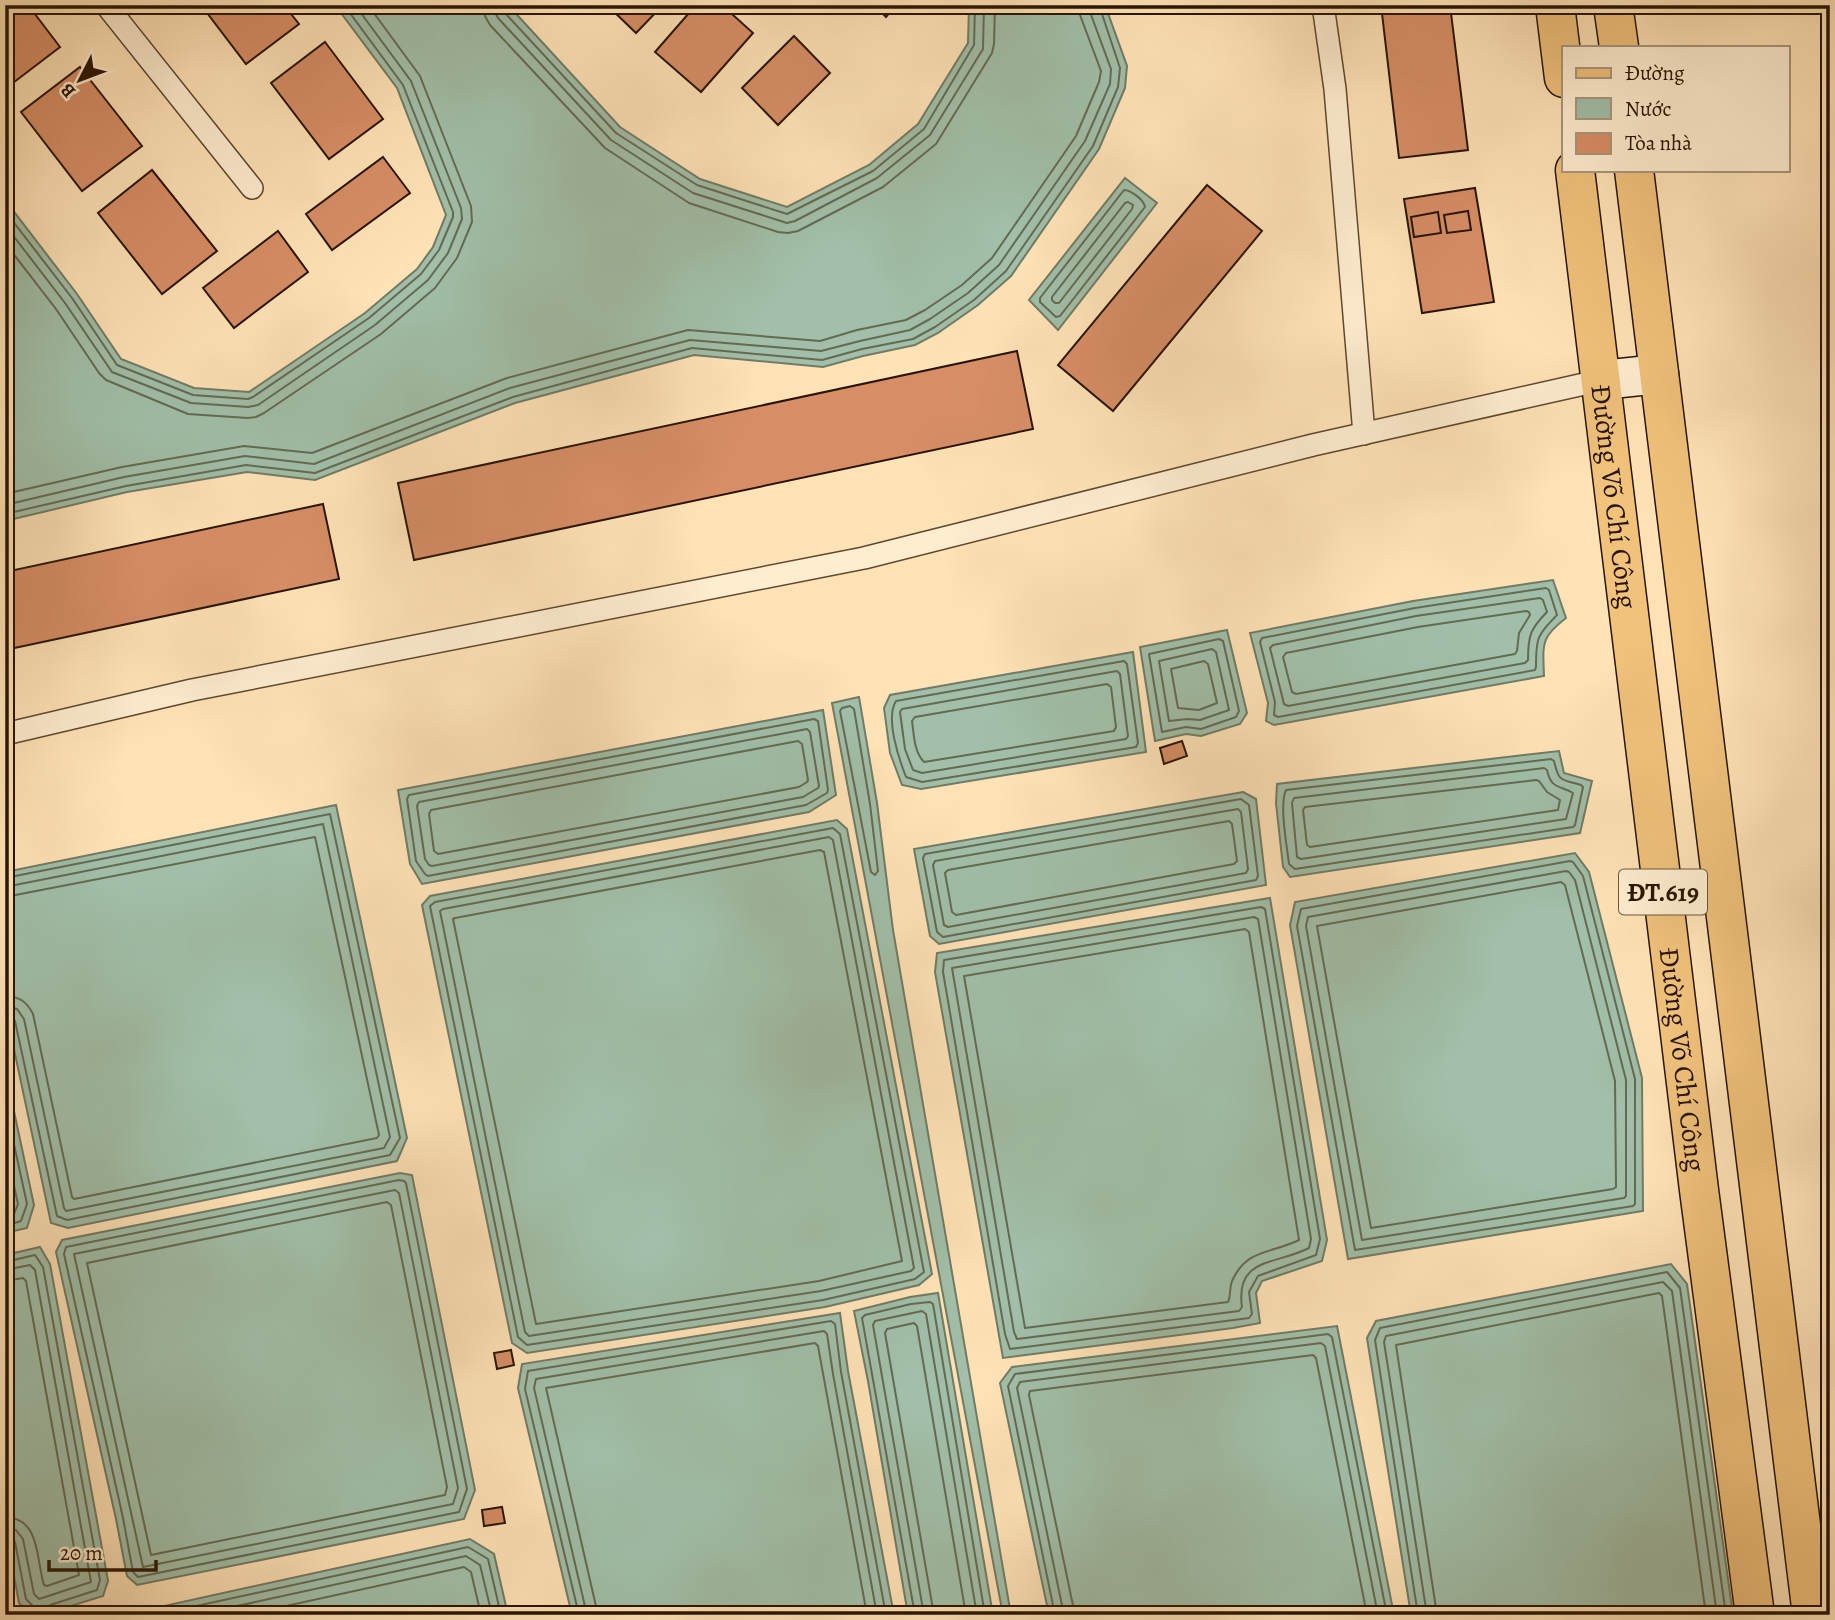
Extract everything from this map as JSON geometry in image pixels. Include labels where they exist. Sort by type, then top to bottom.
[{"type":"main road","points":[[1555,5],[1562,62]]},
{"type":"main road","points":[[1613,5],[1619,46]]},
{"type":"main road","name":"Đường Võ Chí Công","points":[[1575,172],[1697,1176],[1755,1615]]},
{"type":"main road","name":"Đường Võ Chí Công","points":[[1634,172],[1812,1615]]},
{"type":"main road","points":[[1602,380],[1659,374]]},
{"type":"lane","points":[[106,5],[252,188]]},
{"type":"lane","points":[[1323,5],[1335,89],[1364,434]]},
{"type":"lane","points":[[5,734],[192,690],[864,558],[1313,445],[1602,380]]},
{"type":"water","points":[[335,5],[508,5],[620,127],[700,179],[787,207],[869,165],[918,124],[968,43],[969,5],[1105,5],[1127,66],[1125,88],[1099,149],[1011,276],[978,305],[938,333],[915,345],[823,367],[694,355],[515,403],[315,480],[247,472],[127,492],[5,521],[5,200],[77,294],[121,359],[194,388],[249,392],[365,313],[417,269],[433,247],[446,215],[397,88]]},
{"type":"water","points":[[1125,178],[1157,203],[1058,330],[1029,300]]},
{"type":"water","points":[[1553,580],[1566,618],[1551,631],[1545,642],[1544,676],[1274,725],[1266,721],[1268,703],[1250,633],[1413,601]]},
{"type":"water","points":[[1227,630],[1247,713],[1240,724],[1201,736],[1186,734],[1155,741],[1140,647]]},
{"type":"water","points":[[1133,652],[1146,752],[921,789],[902,785],[890,753],[884,708],[890,695]]},
{"type":"water","points":[[859,697],[877,803],[893,930],[1011,1615],[1003,1615],[832,703]]},
{"type":"water","points":[[823,710],[836,795],[809,812],[422,884],[410,864],[398,790]]},
{"type":"water","points":[[1559,751],[1564,773],[1592,781],[1580,833],[1290,877],[1283,867],[1276,803],[1277,784]]},
{"type":"water","points":[[1243,792],[1256,799],[1266,885],[939,944],[930,936],[914,849]]},
{"type":"water","points":[[336,805],[407,1138],[397,1161],[68,1228],[51,1223],[5,1007],[5,872]]},
{"type":"water","points":[[837,820],[847,829],[932,1274],[919,1285],[825,1307],[527,1353],[512,1343],[422,905],[430,896]]},
{"type":"water","points":[[1575,853],[1589,872],[1642,1078],[1643,1211],[1348,1259],[1290,925],[1295,902]]},
{"type":"water","points":[[1270,898],[1327,1240],[1322,1261],[1262,1281],[1256,1293],[1260,1323],[1003,1358],[935,972],[937,953]]},
{"type":"water","points":[[5,1069],[34,1205],[27,1228],[5,1233]]},
{"type":"water","points":[[400,1173],[412,1175],[475,1490],[464,1519],[137,1585],[127,1576],[56,1252],[62,1240]]},
{"type":"water","points":[[40,1247],[50,1264],[108,1581],[103,1596],[42,1615],[32,1615],[19,1603],[5,1528],[5,1255]]},
{"type":"water","points":[[1671,1264],[1687,1284],[1733,1615],[1411,1615],[1367,1338],[1376,1321]]},
{"type":"water","points":[[938,1293],[993,1615],[908,1615],[854,1311]]},
{"type":"water","points":[[840,1313],[848,1371],[894,1615],[572,1615],[518,1388],[522,1364]]},
{"type":"water","points":[[1337,1326],[1394,1615],[1049,1615],[1000,1383],[1012,1367]]},
{"type":"water","points":[[470,1539],[494,1554],[508,1615],[139,1615],[141,1611]]},
{"type":"building","points":[[5,5],[28,5],[60,47],[5,89]]},
{"type":"building","points":[[201,5],[284,5],[299,24],[246,64]]},
{"type":"building","points":[[607,5],[663,5],[636,33]]},
{"type":"building","points":[[696,5],[722,5],[753,33],[701,92],[655,52]]},
{"type":"building","points":[[874,5],[896,5],[886,17]]},
{"type":"building","points":[[1381,5],[1450,5],[1468,150],[1399,158]]},
{"type":"building","points":[[794,36],[830,73],[778,125],[742,88]]},
{"type":"building","points":[[325,42],[383,119],[329,159],[271,83]]},
{"type":"building","points":[[80,67],[142,146],[82,191],[21,112]]},
{"type":"building","points":[[383,157],[410,193],[332,250],[306,214]]},
{"type":"building","points":[[152,170],[217,251],[162,294],[98,213]]},
{"type":"building","points":[[1207,185],[1262,231],[1113,411],[1058,365]]},
{"type":"building","points":[[1475,188],[1494,302],[1422,313],[1404,199]]},
{"type":"building","points":[[1468,211],[1471,230],[1447,233],[1444,215]]},
{"type":"building","points":[[1438,212],[1441,233],[1414,237],[1411,217]]},
{"type":"building","points":[[278,231],[308,272],[234,328],[203,288]]},
{"type":"building","points":[[1017,351],[1033,429],[414,560],[398,483]]},
{"type":"building","points":[[323,504],[339,579],[5,650],[5,572]]},
{"type":"building","points":[[1182,741],[1187,756],[1164,764],[1160,748]]},
{"type":"building","points":[[511,1350],[514,1365],[497,1369],[494,1353]]},
{"type":"building","points":[[502,1507],[505,1523],[484,1526],[482,1510]]}]
